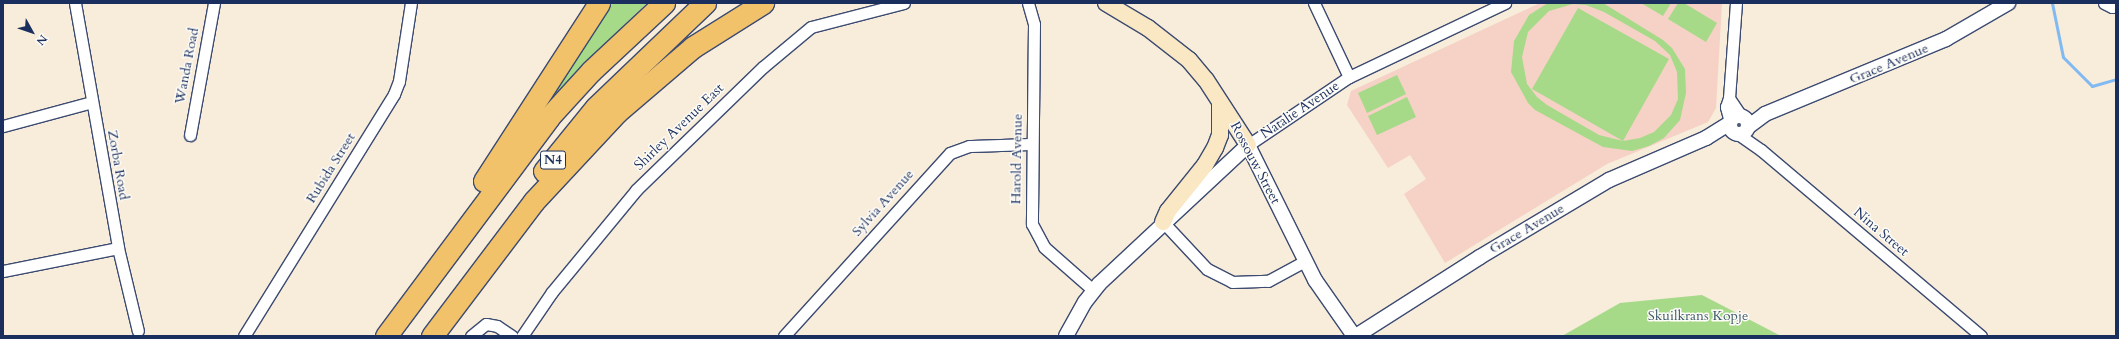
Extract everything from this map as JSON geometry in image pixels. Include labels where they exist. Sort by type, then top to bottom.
[{"type":"highway","points":[[386,336],[599,3]]},
{"type":"highway","name":"N4","points":[[386,336],[549,117],[591,71],[664,3]]},
{"type":"highway","name":"N4","points":[[422,336],[472,265],[587,118],[633,69],[705,3]]},
{"type":"highway","points":[[432,336],[534,201],[617,112],[693,47],[763,3]]},
{"type":"main road","name":"Rossouw Street","points":[[1106,3],[1170,43],[1200,74],[1248,145]]},
{"type":"main road","points":[[1163,222],[1168,211],[1205,165],[1215,148],[1220,135],[1220,103]]},
{"type":"street","name":"Zorba Road","points":[[75,3],[118,248],[139,334]]},
{"type":"street","name":"Wanda Road","points":[[190,135],[214,3]]},
{"type":"street","name":"Shirley Avenue East","points":[[522,336],[552,292],[636,190],[763,67],[811,27],[904,3]]},
{"type":"street","name":"Harold Avenue","points":[[1028,3],[1034,24],[1031,216],[1034,232],[1048,250],[1094,290]]},
{"type":"street","points":[[1314,3],[1349,77]]},
{"type":"street","name":"Natalie Avenue","points":[[1066,336],[1094,290],[1163,222],[1248,145],[1349,77],[1505,3]]},
{"type":"street","name":"Nina Street","points":[[1736,3],[1729,98],[1739,125],[1761,150],[1981,336]]},
{"type":"street","name":"Grace Avenue","points":[[1355,336],[1480,256],[1609,180],[1706,138],[1924,50],[2008,3]]},
{"type":"street","points":[[2104,3],[2112,7],[2116,5]]},
{"type":"street","name":"Rubida Street","points":[[244,336],[394,94],[409,4]]},
{"type":"street","points":[[3,126],[92,102]]},
{"type":"street","name":"Sylvia Avenue","points":[[784,336],[950,153],[969,146],[1032,144]]},
{"type":"street","name":"Rossouw Street","points":[[1248,145],[1305,261],[1323,294],[1355,336]]},
{"type":"street","points":[[1163,222],[1207,269],[1232,282],[1268,281],[1305,261]]},
{"type":"street","points":[[3,271],[118,248]]},
{"type":"street","points":[[471,336],[486,324],[497,326],[512,336]]},
{"type":"shaded area","points":[[1540,3],[1722,3],[1716,108],[1708,122],[1607,164],[1445,263],[1404,194],[1426,179],[1410,155],[1388,168],[1347,105],[1351,91]]},
{"type":"green space","points":[[603,3],[647,3],[584,64],[527,127]]},
{"type":"green space","points":[[1548,3],[1603,3],[1663,40],[1672,48],[1685,69],[1686,93],[1680,120],[1664,138],[1649,146],[1632,151],[1603,147],[1535,110],[1528,103],[1511,72],[1514,41],[1529,15]],"holes":[[[1573,4],[1586,5],[1604,12],[1655,41],[1670,55],[1677,72],[1678,99],[1671,115],[1654,132],[1640,138],[1623,141],[1599,135],[1547,105],[1537,97],[1527,84],[1522,57],[1528,32],[1549,11]]]},
{"type":"green space","points":[[1641,3],[1671,3],[1663,16]]},
{"type":"green space","points":[[1678,3],[1684,3],[1717,23],[1706,42],[1668,19]]},
{"type":"green space","points":[[1578,8],[1669,59],[1623,141],[1532,89]]},
{"type":"green space","points":[[1397,75],[1406,94],[1367,113],[1358,93]]},
{"type":"green space","points":[[1407,97],[1416,117],[1377,135],[1368,116]]},
{"type":"green space","name":"Skuilkrans Kopje","points":[[1702,295],[1781,336],[1562,336],[1620,303]]},
{"type":"waterway","points":[[2052,3],[2063,57],[2092,86],[2116,79]]}]
